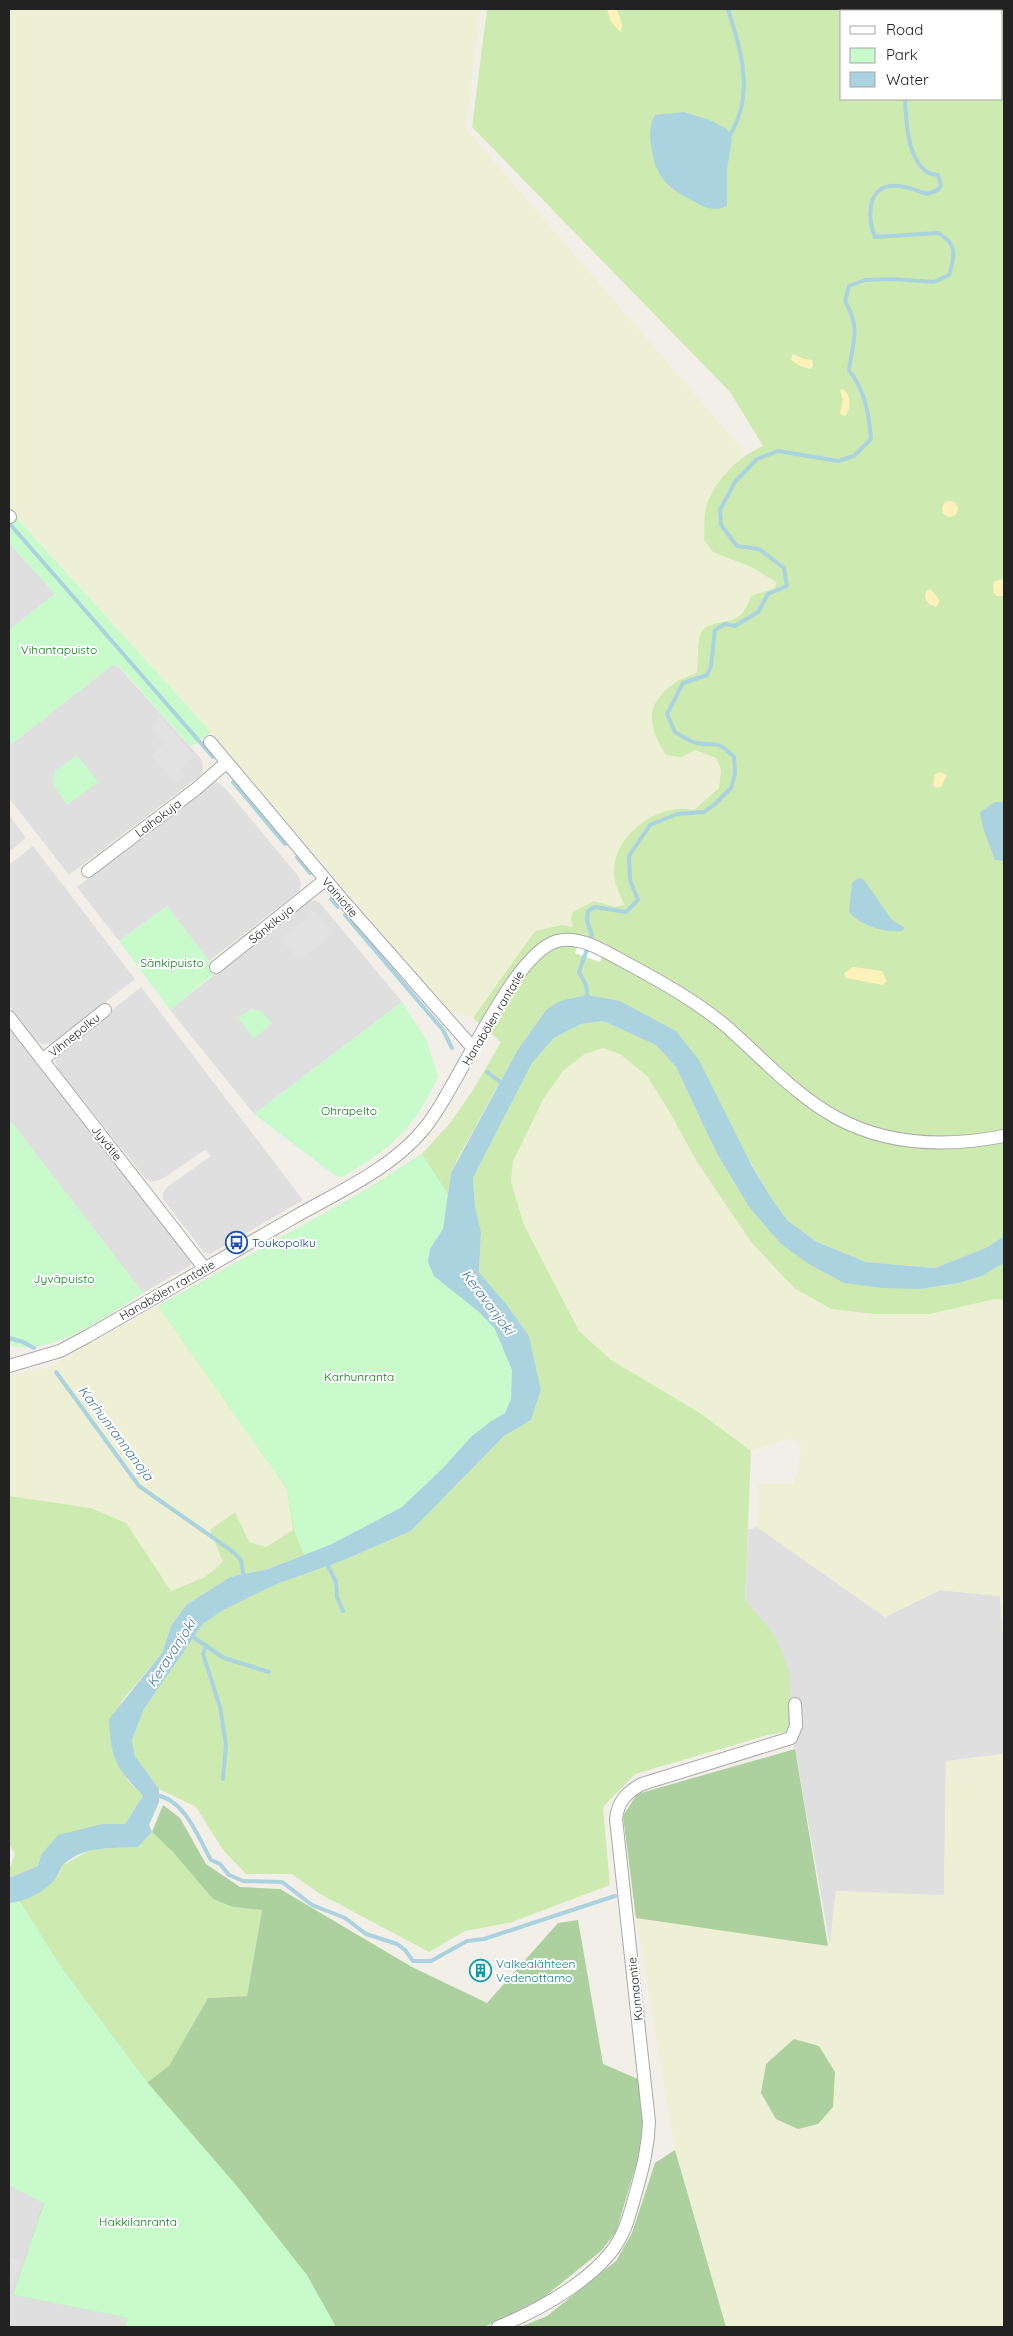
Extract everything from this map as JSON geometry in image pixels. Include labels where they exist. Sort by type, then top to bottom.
[{"type":"street","name":"Vainiotie","points":[[210,742],[325,880],[473,1048]]},
{"type":"street","name":"Laihokuja","points":[[88,871],[190,794],[226,763]]},
{"type":"street","name":"Sänkikuja","points":[[216,968],[325,880]]},
{"type":"street","name":"Hanabölen rantatie","points":[[9,1366],[60,1351],[349,1186],[405,1150],[424,1129],[448,1095],[473,1048],[514,980],[529,960],[551,943],[567,940],[579,941],[605,951],[662,981],[696,1003],[725,1026],[813,1104],[838,1119],[864,1130],[917,1143],[949,1144],[1004,1136]]},
{"type":"street","name":"Vihnepolku","points":[[42,1060],[105,1010]]},
{"type":"street","name":"Jyvätie","points":[[9,1016],[205,1269]]},
{"type":"street","name":"Kunnaantie","points":[[498,2327],[546,2305],[572,2287],[608,2256],[623,2233],[646,2156],[649,2122],[617,1829],[618,1808],[631,1790],[642,1784],[791,1738],[796,1726],[795,1704]]},
{"type":"shaded area","points":[[9,543],[55,594],[9,630]]},
{"type":"shaded area","points":[[111,666],[118,666],[202,760],[203,768],[201,775],[69,875],[9,798],[9,746]]},
{"type":"shaded area","points":[[160,717],[195,757],[181,769],[186,776],[175,784],[151,755],[163,744],[150,726]]},
{"type":"shaded area","points":[[217,782],[225,788],[299,877],[301,886],[298,892],[209,961],[167,906],[119,941],[77,887],[210,784]]},
{"type":"shaded area","points":[[9,815],[26,838],[9,852]]},
{"type":"shaded area","points":[[33,846],[135,979],[53,1043],[42,1044],[36,1041],[9,1005],[9,865]]},
{"type":"shaded area","points":[[314,900],[320,903],[402,1002],[254,1114],[170,1010],[305,902]]},
{"type":"shaded area","points":[[315,911],[334,933],[300,961],[281,939]]},
{"type":"shaded area","points":[[141,987],[303,1200],[210,1254],[203,1251],[163,1199],[163,1193],[167,1187],[211,1156],[205,1150],[162,1179],[152,1182],[146,1179],[58,1069],[55,1061],[60,1051]]},
{"type":"shaded area","points":[[9,1024],[189,1257],[191,1265],[143,1293],[9,1119]]},
{"type":"shaded area","points":[[757,1527],[885,1617],[940,1590],[1000,1596],[1004,1649],[1004,1754],[946,1761],[944,1896],[836,1891],[830,1945],[795,1749],[787,1732],[745,1600],[748,1530]]},
{"type":"shaded area","points":[[9,2185],[44,2203],[13,2295],[128,2318],[125,2327],[9,2327]]},
{"type":"shaded area","points":[[9,2257],[21,2259],[10,2292],[9,2291]]},
{"type":"green space","points":[[9,9],[480,9],[466,129],[745,453],[723,476],[713,552],[751,567],[776,582],[775,588],[752,596],[741,616],[728,623],[712,624],[698,642],[697,672],[677,681],[681,757],[695,750],[716,758],[721,770],[719,788],[694,810],[686,808],[635,827],[618,852],[625,905],[615,907],[594,901],[574,927],[535,931],[473,1018],[447,1010],[211,732],[9,508]]},
{"type":"green space","points":[[487,9],[1004,9],[1004,1236],[988,1247],[935,1268],[866,1262],[817,1242],[787,1220],[770,1196],[676,1031],[546,1010],[517,1051],[457,1160],[451,1173],[443,1229],[430,1249],[434,1276],[494,1420],[471,1437],[444,1467],[332,1544],[268,1569],[230,1577],[186,1605],[171,1626],[162,1653],[121,1702],[127,1780],[143,1796],[125,1824],[102,1824],[41,1855],[38,1866],[9,1878],[9,1870],[15,1854],[9,1844],[9,1496],[91,1508],[126,1523],[171,1591],[205,1577],[223,1562],[210,1530],[235,1512],[249,1542],[266,1547],[293,1530],[287,1489],[158,1306],[359,1194],[422,1154],[450,1123],[473,1090],[501,1042],[473,1018],[535,931],[562,925],[573,927],[571,919],[573,912],[594,901],[615,907],[624,905],[614,876],[615,861],[620,848],[629,835],[639,825],[666,811],[694,810],[719,788],[721,770],[716,758],[695,750],[681,757],[666,755],[655,734],[652,716],[658,698],[666,690],[678,681],[697,672],[699,642],[704,629],[713,624],[734,619],[743,612],[751,596],[775,588],[776,582],[751,567],[713,552],[704,540],[706,508],[716,486],[737,462],[763,446],[730,392],[472,127]]},
{"type":"green space","name":"Vihantapuisto","points":[[16,517],[211,732],[191,747],[119,666],[111,666],[9,746],[9,630],[55,594],[9,543],[9,524]]},
{"type":"green space","points":[[77,755],[98,782],[67,805],[53,785],[55,771]]},
{"type":"green space","name":"Sänkipuisto","points":[[167,906],[217,971],[170,1010],[119,941]]},
{"type":"green space","name":"Ohrapelto","points":[[402,1002],[426,1039],[438,1077],[419,1112],[399,1136],[374,1157],[341,1178],[333,1174],[254,1114]]},
{"type":"green space","points":[[251,1009],[262,1012],[272,1023],[254,1039],[238,1018]]},
{"type":"green space","points":[[603,1021],[656,1045],[676,1067],[716,1152],[749,1207],[812,1266],[844,1283],[920,1289],[959,1283],[982,1276],[1004,1263],[1004,1300],[995,1299],[930,1314],[874,1314],[831,1309],[794,1288],[751,1242],[697,1162],[672,1116],[647,1076],[620,1054],[603,1048],[585,1054],[563,1071],[544,1098],[513,1161],[511,1182],[524,1225],[579,1331],[611,1360],[700,1413],[751,1451],[745,1600],[774,1634],[789,1671],[792,1722],[787,1732],[768,1735],[635,1774],[603,1807],[610,1885],[512,1922],[465,1931],[429,1952],[320,1894],[292,1874],[246,1874],[223,1850],[196,1807],[159,1789],[135,1756],[132,1740],[144,1709],[203,1624],[222,1610],[277,1584],[344,1560],[411,1531],[504,1436],[531,1420],[541,1390],[529,1336],[507,1305],[479,1272],[481,1233],[475,1206],[473,1178],[532,1063],[554,1038],[581,1024]]},
{"type":"green space","points":[[603,1048],[620,1054],[647,1076],[672,1116],[697,1162],[751,1242],[794,1288],[831,1309],[875,1314],[930,1314],[995,1299],[1004,1300],[1004,1649],[1000,1596],[940,1590],[885,1617],[757,1527],[758,1484],[793,1484],[798,1472],[801,1446],[791,1438],[751,1451],[700,1413],[611,1360],[579,1331],[524,1225],[511,1182],[513,1161],[544,1098],[563,1071],[585,1054]]},
{"type":"green space","name":"Jyväpuisto","points":[[9,1119],[143,1293],[96,1323],[62,1340],[45,1345],[9,1346]]},
{"type":"green space","name":"Karhunranta","points":[[422,1154],[449,1196],[443,1229],[430,1249],[479,1312],[495,1329],[512,1370],[511,1399],[505,1413],[471,1437],[444,1467],[402,1507],[332,1544],[304,1555],[294,1530],[287,1489],[158,1306],[359,1194]]},
{"type":"green space","points":[[158,1306],[287,1489],[294,1530],[266,1547],[249,1542],[235,1512],[223,1562],[205,1577],[171,1591],[126,1523],[91,1508],[9,1496],[9,1376],[48,1367]]},
{"type":"green space","points":[[795,1749],[828,1946],[636,1918],[623,1816],[637,1794]]},
{"type":"green space","points":[[1004,1754],[1004,2327],[726,2327],[675,2150],[636,1918],[830,1946],[836,1891],[944,1895],[946,1761]]},
{"type":"green space","points":[[163,1805],[180,1818],[206,1864],[240,1887],[280,1889],[412,1967],[487,2003],[558,1923],[578,1920],[603,2064],[638,2079],[643,2122],[639,2155],[616,2232],[601,2251],[533,2306],[484,2327],[125,2327],[128,2318],[13,2295],[44,2202],[76,2085],[148,2082],[169,2066],[208,1998],[247,1996],[262,1910],[233,1907],[213,1899],[173,1852],[152,1832]]},
{"type":"green space","points":[[152,1832],[233,1907],[262,1910],[247,1996],[208,1998],[169,2067],[9,2185],[9,1903],[34,1896],[58,1876],[63,1865],[92,1849],[138,1847]]},
{"type":"green space","name":"Hakkilanranta","points":[[19,1900],[61,1967],[147,2082],[236,2185],[307,2275],[336,2327],[125,2327],[128,2318],[13,2295],[44,2203],[9,2185],[9,1903]]},
{"type":"green space","points":[[794,2039],[819,2046],[835,2072],[833,2107],[818,2124],[798,2129],[776,2119],[761,2093],[766,2064]]},
{"type":"green space","points":[[675,2150],[726,2327],[520,2327],[547,2316],[616,2261],[632,2233],[655,2163]]},
{"type":"sand","points":[[607,9],[617,9],[622,25],[621,33],[611,22]]},
{"type":"sand","points":[[793,354],[812,360],[813,366],[810,369],[798,365],[791,360]]},
{"type":"sand","points":[[843,389],[848,395],[850,402],[845,416],[840,414],[843,400],[840,390]]},
{"type":"sand","points":[[950,501],[956,503],[958,509],[956,515],[950,517],[944,515],[942,509],[944,503]]},
{"type":"sand","points":[[1004,579],[1004,596],[997,596],[994,593],[993,584],[995,581]]},
{"type":"sand","points":[[931,589],[940,601],[936,607],[929,604],[925,598],[926,591]]},
{"type":"sand","points":[[939,772],[947,775],[941,787],[936,788],[933,785],[935,775]]},
{"type":"sand","points":[[853,967],[882,971],[887,981],[883,985],[846,978],[844,973]]},
{"type":"water","points":[[684,112],[710,120],[727,129],[732,139],[727,169],[727,206],[718,209],[703,206],[677,192],[659,173],[653,156],[650,137],[653,118],[655,115]]},
{"type":"water","points":[[995,802],[1004,802],[1003,861],[995,860],[983,828],[980,812]]},
{"type":"water","points":[[858,878],[863,879],[892,920],[905,928],[902,931],[873,928],[849,912],[852,883]]},
{"type":"water","name":"Keravanjoki","points":[[586,995],[620,1001],[676,1031],[699,1060],[751,1164],[770,1196],[787,1220],[817,1242],[866,1262],[935,1268],[988,1247],[1004,1236],[1004,1263],[982,1276],[959,1283],[920,1289],[882,1288],[844,1283],[812,1266],[781,1244],[749,1207],[716,1152],[676,1067],[656,1045],[603,1021],[581,1024],[554,1038],[532,1063],[473,1178],[475,1206],[481,1232],[479,1272],[507,1305],[529,1336],[541,1390],[531,1420],[504,1436],[411,1531],[344,1560],[277,1584],[223,1610],[203,1624],[144,1709],[132,1740],[135,1756],[159,1789],[159,1802],[149,1825],[152,1832],[138,1847],[99,1849],[72,1858],[61,1867],[52,1883],[41,1892],[29,1898],[9,1903],[9,1878],[38,1866],[41,1855],[58,1835],[102,1824],[125,1824],[143,1796],[121,1770],[117,1762],[111,1744],[109,1719],[162,1653],[171,1626],[186,1605],[230,1577],[268,1569],[332,1544],[402,1507],[444,1467],[471,1437],[505,1413],[511,1399],[512,1370],[495,1329],[479,1312],[434,1276],[428,1262],[430,1249],[443,1229],[451,1173],[517,1051],[546,1010],[560,1001]]},
{"type":"pier","points":[[582,934],[607,944],[600,962],[575,953]]},
{"type":"waterway","points":[[728,9],[741,57],[744,88],[738,120],[730,135]]},
{"type":"waterway","points":[[588,999],[586,985],[579,972],[592,935],[587,921],[588,911],[595,907],[626,912],[638,900],[630,880],[629,856],[650,825],[677,814],[704,812],[731,788],[735,774],[734,757],[728,751],[716,744],[697,743],[675,732],[667,714],[683,683],[707,675],[711,666],[715,630],[725,624],[735,626],[758,612],[768,594],[787,586],[784,568],[759,549],[737,546],[721,525],[720,510],[735,482],[757,459],[778,451],[838,461],[854,456],[871,439],[865,403],[859,386],[849,370],[854,342],[853,319],[845,301],[849,286],[865,280],[893,279],[934,282],[949,275],[953,262],[952,246],[938,233],[875,237],[872,227],[870,218],[873,200],[883,188],[892,186],[904,187],[927,194],[938,190],[941,185],[938,175],[927,172],[915,158],[909,138],[905,100]]},
{"type":"waterway","points":[[9,523],[213,757]]},
{"type":"waterway","points":[[233,782],[285,844]]},
{"type":"waterway","points":[[297,857],[310,873]]},
{"type":"waterway","points":[[331,899],[338,907]]},
{"type":"waterway","points":[[345,915],[443,1030],[452,1048]]},
{"type":"waterway","points":[[487,1072],[503,1084]]},
{"type":"waterway","name":"Karhunrannanoja","points":[[9,1338],[34,1348]]},
{"type":"waterway","name":"Karhunrannanoja","points":[[56,1372],[139,1486],[232,1551],[241,1560],[244,1578]]},
{"type":"waterway","points":[[326,1562],[336,1582],[337,1597],[343,1611]]},
{"type":"waterway","name":"Keravanjoki","points":[[190,1635],[224,1658],[269,1672]]},
{"type":"waterway","points":[[206,1645],[203,1654],[220,1707],[226,1745],[223,1779]]},
{"type":"waterway","points":[[155,1795],[165,1798],[182,1811],[195,1830],[211,1860],[220,1864],[229,1875],[243,1881],[282,1882],[312,1905],[345,1918],[366,1934],[397,1944],[405,1950],[413,1961],[431,1961],[467,1941],[484,1939],[615,1896]]},
{"type":"place","name":"Toukopolku","points":[[236,1242]]},
{"type":"place","name":"Valkealähteen Vedenottamo","points":[[480,1970]]}]
